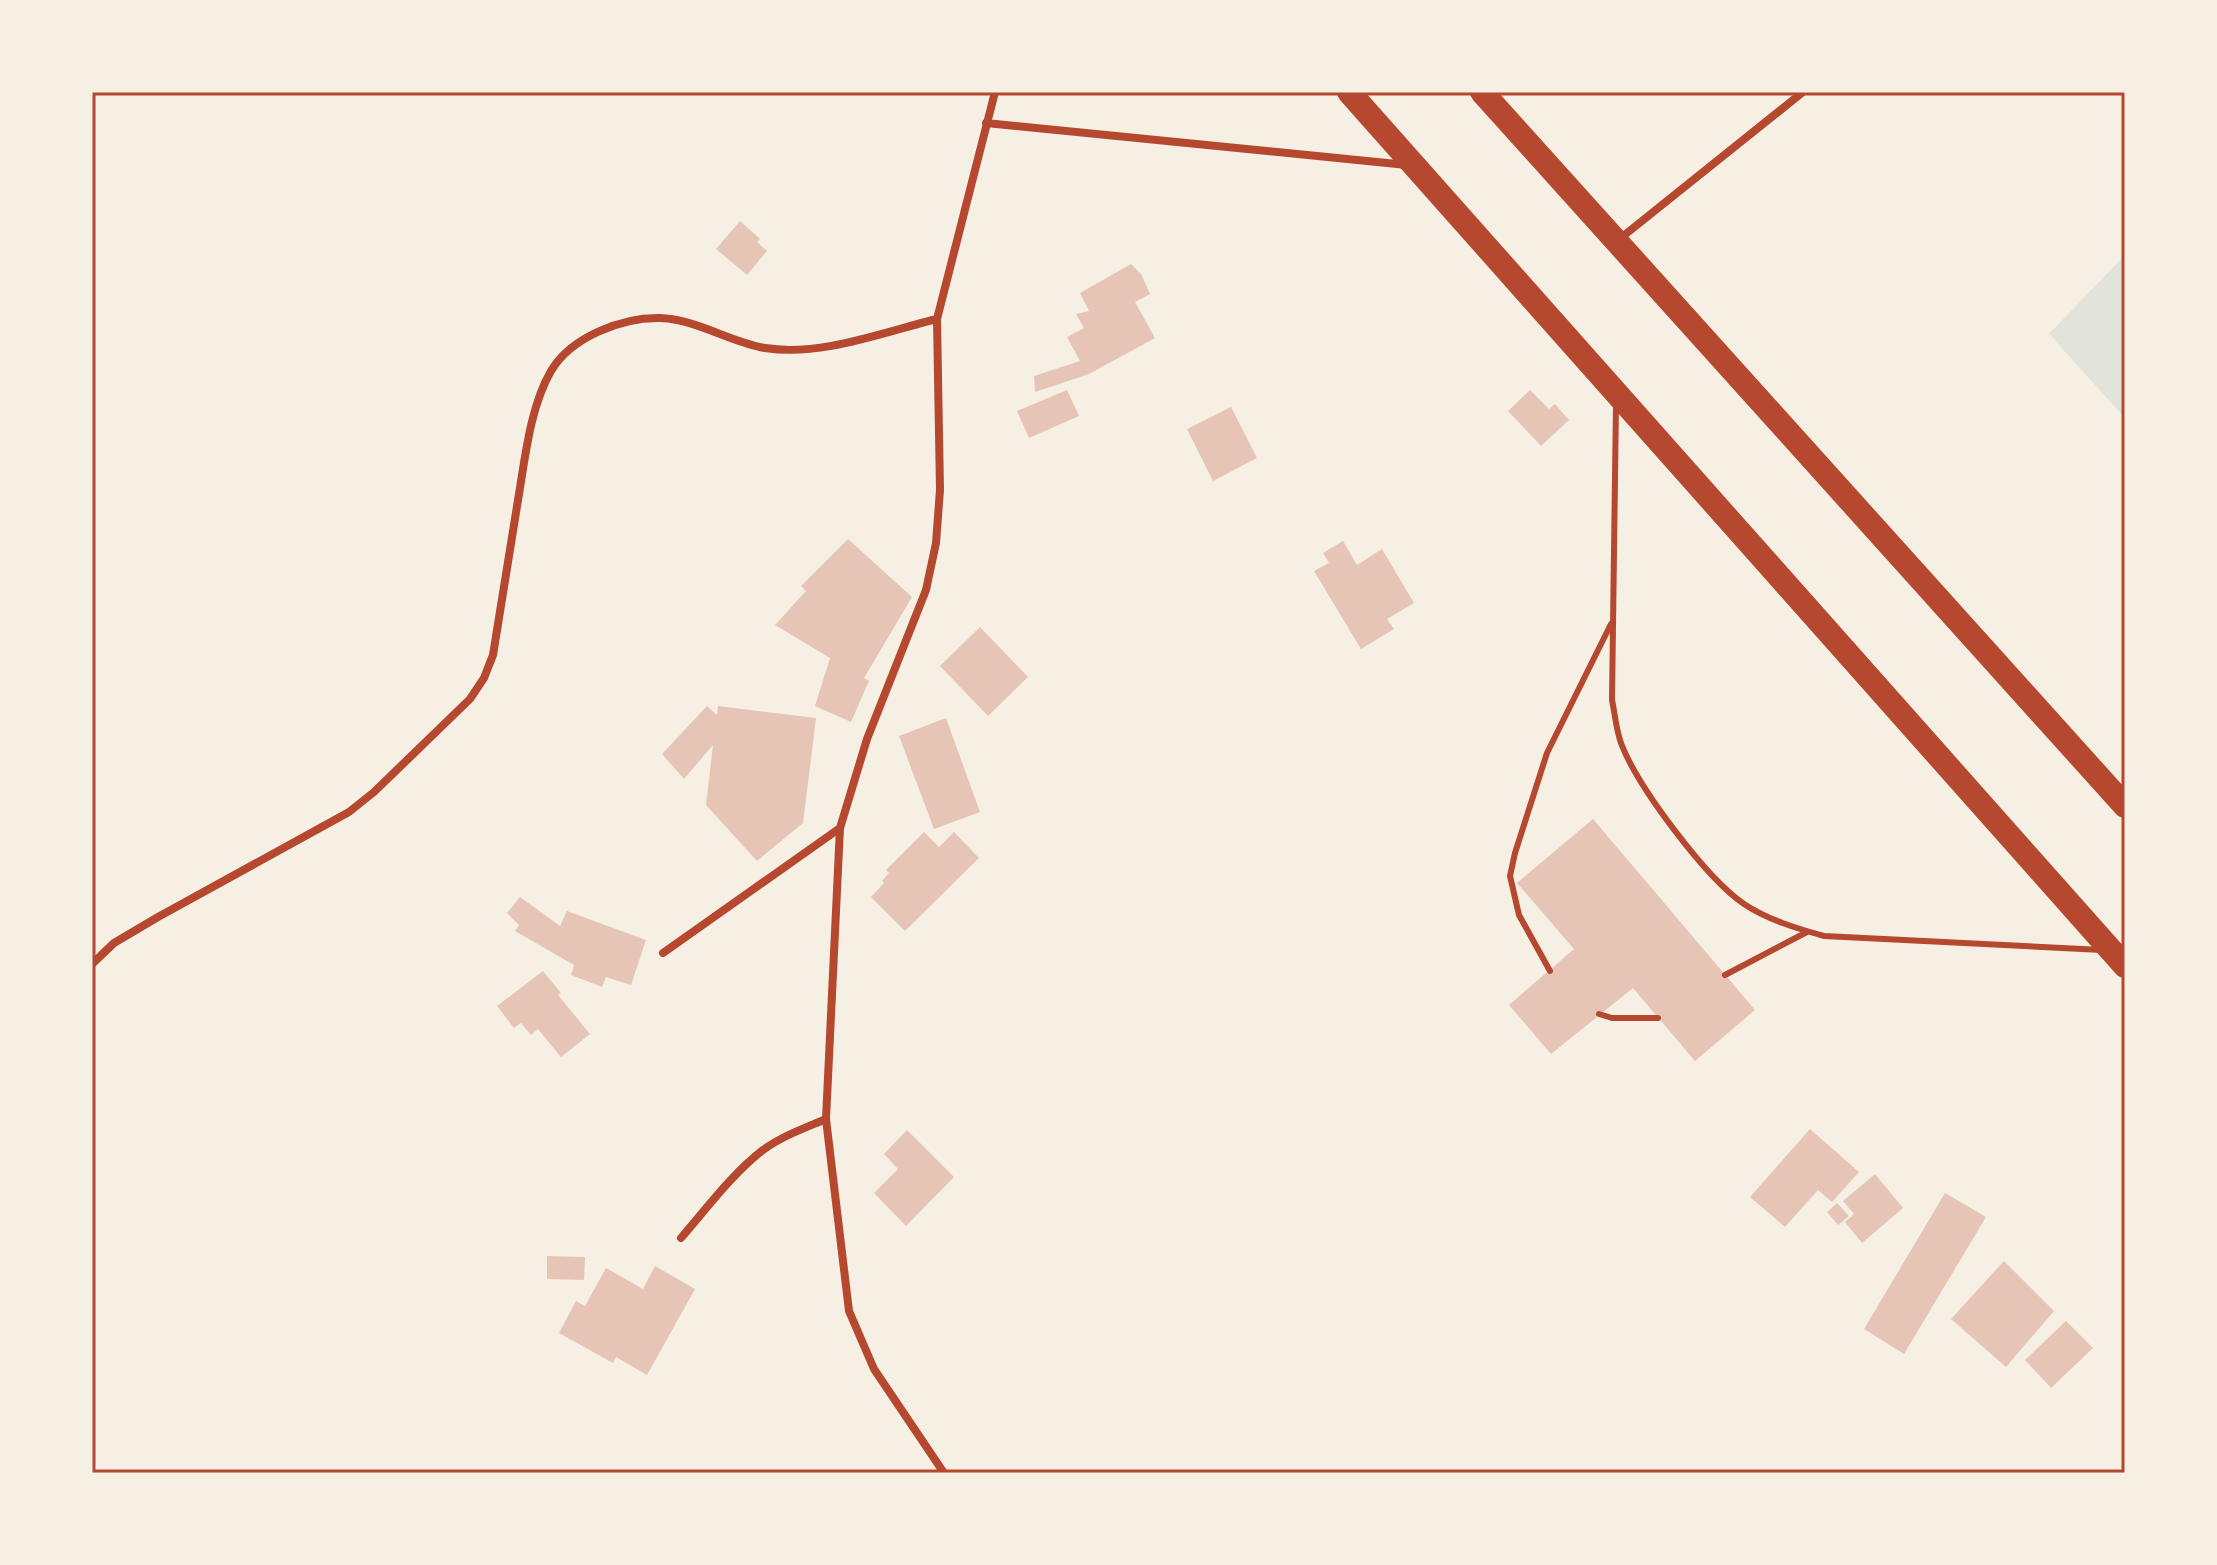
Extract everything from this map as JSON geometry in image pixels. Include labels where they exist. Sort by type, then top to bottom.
[{"type":"highway","points":[[1349,92],[2118,958]]},
{"type":"highway","points":[[1482,92],[2125,806]]},
{"type":"street","points":[[944,1473],[874,1369],[849,1311],[826,1119],[840,828],[867,739],[926,590],[936,543],[940,490],[937,319],[995,92]]},
{"type":"street","points":[[1617,241],[1803,92]]},
{"type":"street","points":[[986,123],[1414,166]]},
{"type":"street","points":[[92,964],[114,943],[349,812],[374,792],[470,699],[484,678],[493,655],[530,427],[551,371],[572,346],[600,331],[635,320],[661,318],[690,324],[763,348],[788,350],[827,346],[937,319]]},
{"type":"street","points":[[663,953],[840,828]]},
{"type":"street","points":[[681,1238],[740,1171],[763,1150],[786,1136],[826,1119]]},
{"type":"lane","points":[[1616,393],[1612,700],[1620,741],[1638,780],[1707,869],[1743,903],[1780,923],[1824,936],[2118,958]]},
{"type":"lane","points":[[1550,971],[1519,915],[1510,876],[1547,753],[1613,621]]},
{"type":"lane","points":[[1725,975],[1807,931]]},
{"type":"lane","points":[[1599,1014],[1612,1018],[1658,1018]]},
{"type":"shaded area","points":[[2125,255],[2125,418],[2049,334]]},
{"type":"building","points":[[740,221],[760,239],[757,242],[767,251],[747,275],[716,249]]},
{"type":"building","points":[[1131,264],[1141,274],[1150,294],[1135,302],[1155,338],[1089,374],[1035,392],[1034,376],[1080,361],[1067,337],[1084,328],[1076,314],[1089,311],[1080,293]]},
{"type":"building","points":[[1067,390],[1079,416],[1029,438],[1017,411]]},
{"type":"building","points":[[1530,390],[1549,409],[1555,404],[1569,420],[1541,446],[1508,411]]},
{"type":"building","points":[[1231,407],[1257,458],[1213,481],[1187,429]]},
{"type":"building","points":[[848,539],[912,597],[864,678],[869,681],[851,722],[815,706],[830,658],[775,625],[806,591],[801,586]]},
{"type":"building","points":[[1343,541],[1357,565],[1382,549],[1414,603],[1387,619],[1394,629],[1361,649],[1314,571],[1329,563],[1323,553]]},
{"type":"building","points":[[980,627],[1028,677],[988,716],[940,666]]},
{"type":"building","points":[[707,706],[717,715],[718,706],[816,718],[803,823],[757,861],[706,805],[713,745],[684,779],[662,754]]},
{"type":"building","points":[[946,718],[980,812],[934,829],[899,736]]},
{"type":"building","points":[[1593,819],[1755,1010],[1695,1061],[1633,988],[1551,1054],[1509,1005],[1574,949],[1517,883]]},
{"type":"building","points":[[924,832],[939,847],[954,832],[979,858],[905,931],[871,897],[884,883],[882,881],[889,873],[886,870]]},
{"type":"building","points":[[520,897],[560,926],[567,911],[646,940],[631,985],[606,977],[602,987],[571,975],[574,965],[515,931],[519,925],[507,913]]},
{"type":"building","points":[[543,971],[590,1034],[561,1057],[538,1029],[531,1035],[521,1023],[514,1028],[497,1006]]},
{"type":"building","points":[[1810,1129],[1859,1172],[1832,1202],[1818,1190],[1785,1227],[1750,1197]]},
{"type":"building","points":[[907,1130],[954,1177],[906,1226],[874,1193],[898,1169],[884,1154]]},
{"type":"building","points":[[1875,1174],[1903,1208],[1862,1243],[1845,1222],[1854,1214],[1843,1201]]},
{"type":"building","points":[[1945,1193],[1986,1217],[1904,1354],[1864,1329]]},
{"type":"building","points":[[1837,1203],[1849,1216],[1838,1225],[1827,1212]]},
{"type":"building","points":[[547,1256],[585,1257],[584,1280],[547,1279]]},
{"type":"building","points":[[2004,1261],[2054,1311],[2006,1367],[1951,1319]]},
{"type":"building","points":[[655,1266],[695,1289],[647,1375],[616,1357],[613,1363],[559,1333],[576,1301],[585,1306],[606,1268],[643,1289]]},
{"type":"building","points":[[2066,1321],[2093,1348],[2051,1388],[2025,1360]]}]
